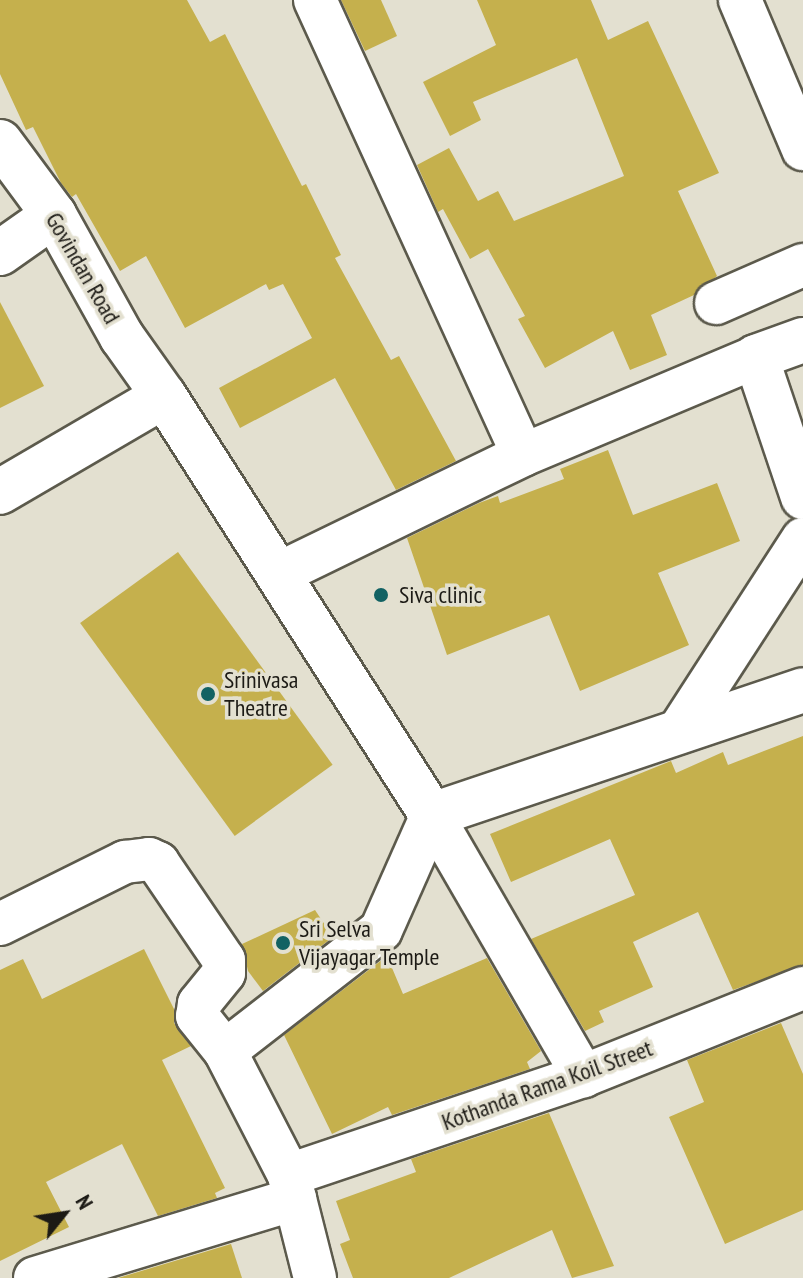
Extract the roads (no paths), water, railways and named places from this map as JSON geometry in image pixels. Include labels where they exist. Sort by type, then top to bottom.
[{"type":"street","points":[[315,0],[523,455]]},
{"type":"street","points":[[740,0],[803,149]]},
{"type":"street","name":"Govindan Road","points":[[0,142],[54,215],[122,337],[280,573],[432,815]]},
{"type":"street","points":[[0,253],[54,215]]},
{"type":"street","points":[[716,303],[803,265]]},
{"type":"street","points":[[280,573],[523,455],[803,340]]},
{"type":"street","points":[[756,357],[803,497]]},
{"type":"street","points":[[0,492],[164,396]]},
{"type":"street","points":[[678,732],[803,539]]},
{"type":"street","points":[[225,1051],[381,930],[432,815],[803,690]]},
{"type":"street","points":[[432,815],[583,1076]]},
{"type":"street","points":[[0,924],[125,862],[149,859],[158,863],[224,960],[224,973],[199,1004],[197,1016],[225,1051],[292,1187],[315,1278]]},
{"type":"street","name":"Kothanda Rama Koil Street","points":[[35,1278],[292,1187],[803,988]]},
{"type":"place","name":"Siva clinic","points":[[381,595]]},
{"type":"place","name":"Srinivasa Theatre","points":[[208,694]]},
{"type":"place","name":"Sri Selva Vijayagar Temple","points":[[283,943]]}]
